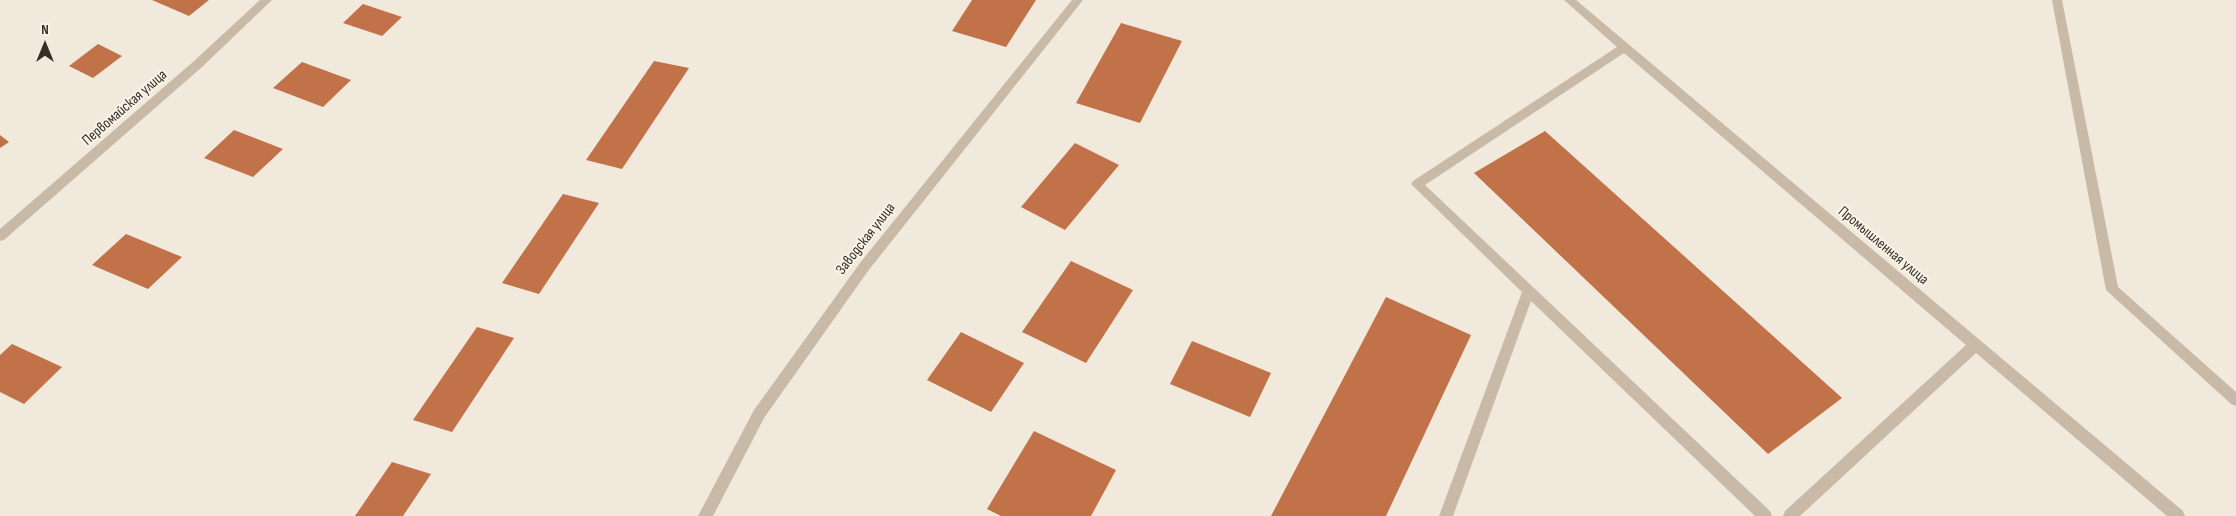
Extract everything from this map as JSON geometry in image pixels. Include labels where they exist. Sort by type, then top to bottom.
[{"type":"street","name":"Первомайская улица","points":[[0,236],[198,64],[267,0]]},
{"type":"street","name":"Заводская улица","points":[[705,516],[760,414],[864,267],[1078,0]]},
{"type":"street","name":"Промышленная улица","points":[[1569,0],[2178,516]]},
{"type":"street","points":[[2057,0],[2112,290],[2236,400]]},
{"type":"street","points":[[1624,48],[1417,184],[1765,516]]},
{"type":"street","points":[[1446,516],[1528,290]]},
{"type":"street","points":[[1790,516],[1975,345]]},
{"type":"building","points":[[152,0],[209,0],[189,16]]},
{"type":"building","points":[[972,0],[1036,0],[1006,47],[952,31]]},
{"type":"building","points":[[363,4],[402,17],[382,36],[343,23]]},
{"type":"building","points":[[1121,23],[1182,41],[1140,123],[1076,103]]},
{"type":"building","points":[[98,44],[122,56],[93,78],[69,66]]},
{"type":"building","points":[[654,61],[689,68],[622,169],[586,160]]},
{"type":"building","points":[[302,62],[351,80],[323,107],[273,88]]},
{"type":"building","points":[[234,130],[283,149],[253,177],[204,158]]},
{"type":"building","points":[[1545,131],[1842,398],[1768,454],[1474,173]]},
{"type":"building","points":[[0,135],[9,142],[0,148]]},
{"type":"building","points":[[1075,143],[1119,165],[1065,230],[1021,207]]},
{"type":"building","points":[[563,194],[599,203],[539,294],[502,283]]},
{"type":"building","points":[[126,234],[182,257],[148,289],[92,265]]},
{"type":"building","points":[[1071,261],[1133,290],[1086,363],[1022,332]]},
{"type":"building","points":[[1386,297],[1471,335],[1386,516],[1271,516]]},
{"type":"building","points":[[477,327],[514,338],[452,432],[413,420]]},
{"type":"building","points":[[961,332],[1024,363],[991,412],[927,380]]},
{"type":"building","points":[[1192,341],[1271,373],[1250,417],[1170,384]]},
{"type":"building","points":[[12,344],[62,367],[24,404],[0,392],[0,355]]},
{"type":"building","points":[[1034,431],[1116,470],[1091,516],[1001,516],[987,509]]},
{"type":"building","points":[[392,462],[431,474],[403,516],[355,516]]}]
